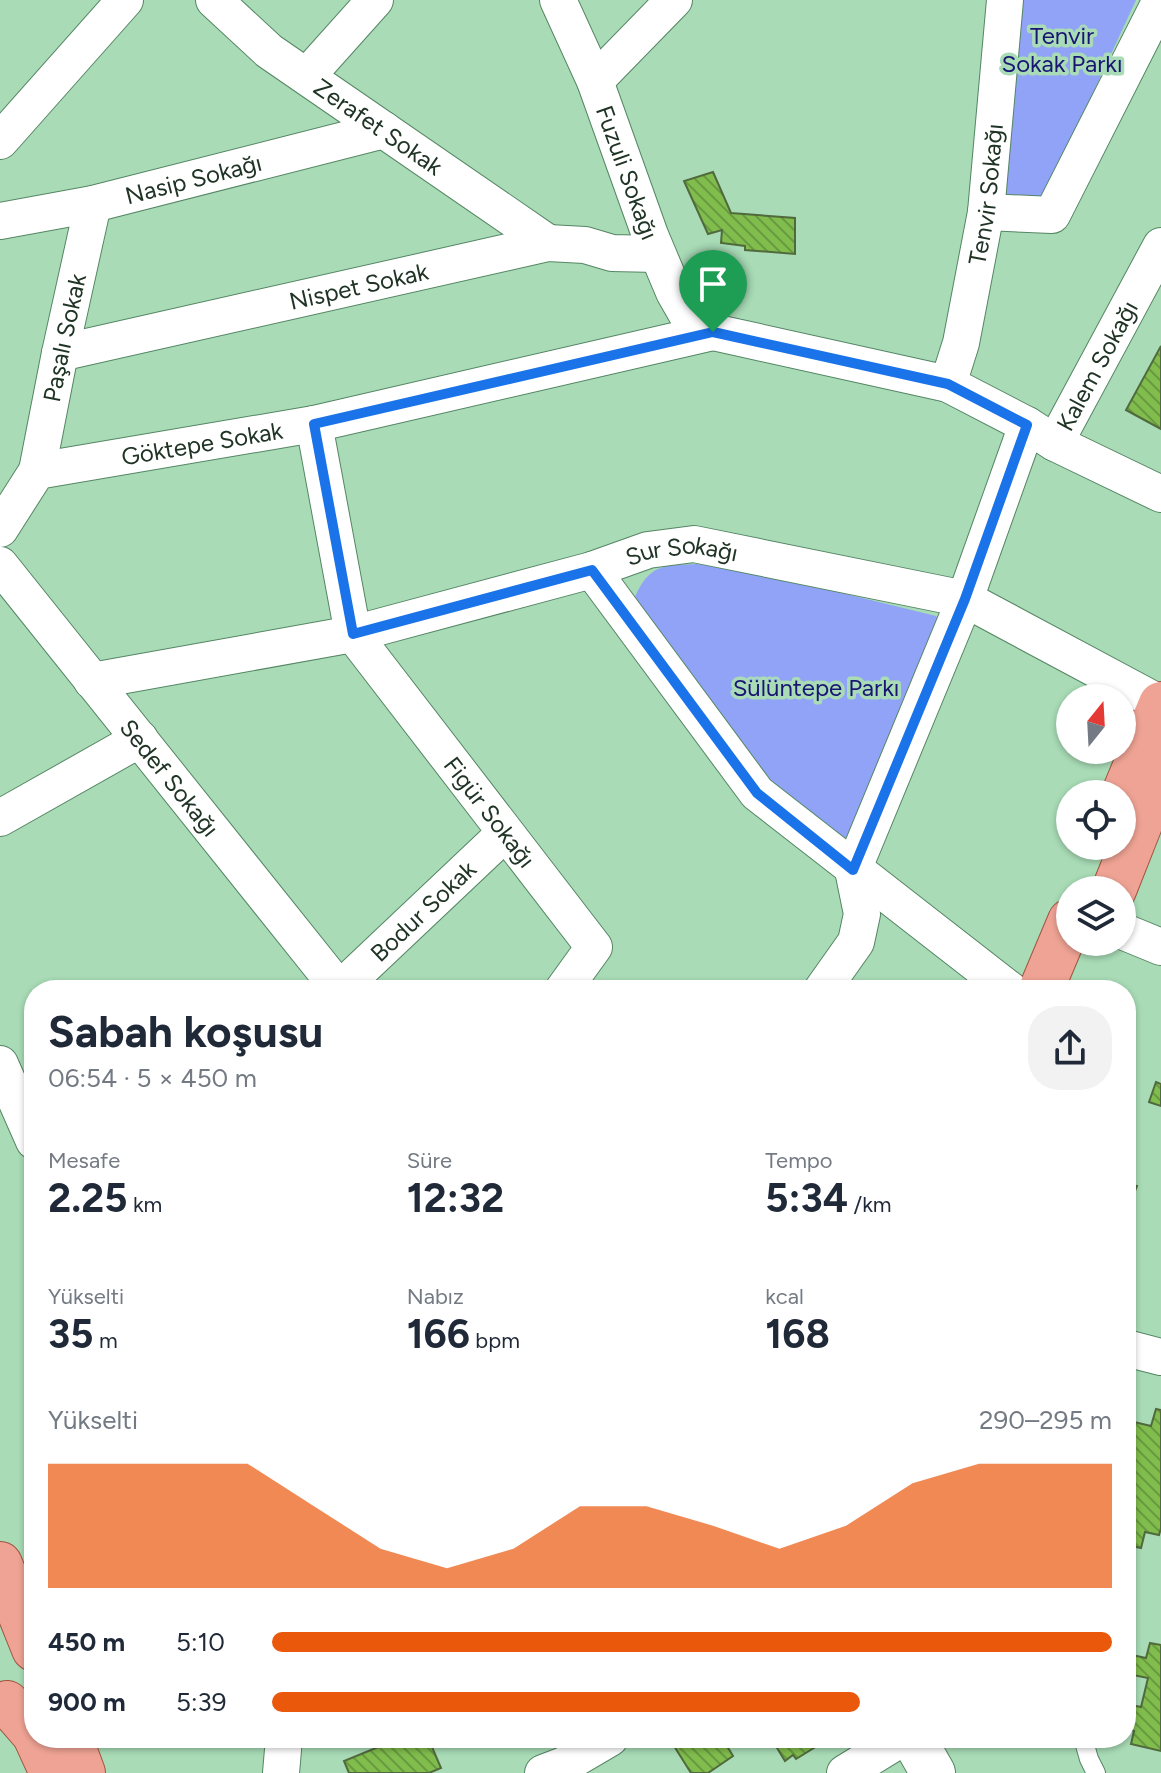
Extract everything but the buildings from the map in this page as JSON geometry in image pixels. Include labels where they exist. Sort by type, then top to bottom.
[{"type":"main road","points":[[1129,780],[1161,704]]},
{"type":"main road","points":[[1120,876],[1161,771]]},
{"type":"main road","points":[[1045,980],[1056,954]]},
{"type":"main road","points":[[1077,980],[1087,956]]},
{"type":"main road","points":[[0,1540],[24,1578]]},
{"type":"main road","points":[[0,1564],[24,1624]]},
{"type":"main road","points":[[39,1748],[52,1773]]},
{"type":"main road","points":[[55,1748],[83,1773]]},
{"type":"street","points":[[0,141],[125,0]]},
{"type":"street","name":"Zerafet Sokak","points":[[214,0],[269,51],[548,243]]},
{"type":"street","points":[[307,76],[375,0]]},
{"type":"street","name":"Fuzuli Sokağı","points":[[558,0],[595,81],[657,254],[686,313],[713,332],[948,384],[1161,494]]},
{"type":"street","points":[[595,81],[674,0]]},
{"type":"street","name":"Tenvir Sokağı","points":[[948,384],[961,343],[986,212],[1005,0]]},
{"type":"street","points":[[986,212],[1052,215],[1161,0]]},
{"type":"street","name":"Nasip Sokağı","points":[[0,221],[93,204],[384,130]]},
{"type":"street","name":"Paşalı Sokak","points":[[37,471],[93,204]]},
{"type":"street","name":"Nispet Sokak","points":[[60,353],[548,243],[585,245],[612,253],[657,254]]},
{"type":"street","name":"Kalem Sokağı","points":[[853,870],[965,599],[1041,434],[1161,246]]},
{"type":"street","name":"Göktepe Sokak","points":[[37,471],[314,424],[713,332]]},
{"type":"street","points":[[314,424],[353,634]]},
{"type":"street","points":[[0,529],[37,471]]},
{"type":"street","name":"Sur Sokağı","points":[[92,681],[353,634],[592,570],[648,550],[694,544],[965,599],[1161,704]]},
{"type":"street","name":"Sedef Sokağı","points":[[0,565],[332,980]]},
{"type":"street","points":[[592,570],[757,793],[997,980]]},
{"type":"street","name":"Figür Sokağı","points":[[353,634],[594,947],[570,980]]},
{"type":"street","points":[[0,818],[140,739]]},
{"type":"street","name":"Bodur Sokak","points":[[351,980],[505,833]]},
{"type":"street","points":[[829,980],[856,942],[862,914],[853,870]]},
{"type":"street","points":[[1136,937],[1161,947]]},
{"type":"street","points":[[0,1064],[24,1118]]},
{"type":"street","points":[[281,1773],[283,1748]]},
{"type":"street","points":[[555,1762],[587,1748]]},
{"type":"street","points":[[845,1773],[886,1748]]},
{"type":"street","points":[[919,1748],[933,1773]]},
{"type":"lane","points":[[1086,1748],[1096,1773]]},
{"type":"green space","name":"Tenvir Sokak Parkı","points":[[1020,0],[1136,0],[1044,199],[992,192]]},
{"type":"green space","name":"Sülüntepe Parkı","points":[[698,564],[748,570],[936,616],[943,624],[852,847],[760,779],[635,597],[646,578],[659,568]]},
{"type":"route","points":[[713,332],[948,384],[1027,425],[965,599],[853,870],[757,793],[592,570],[353,634],[314,424],[713,332]]}]
